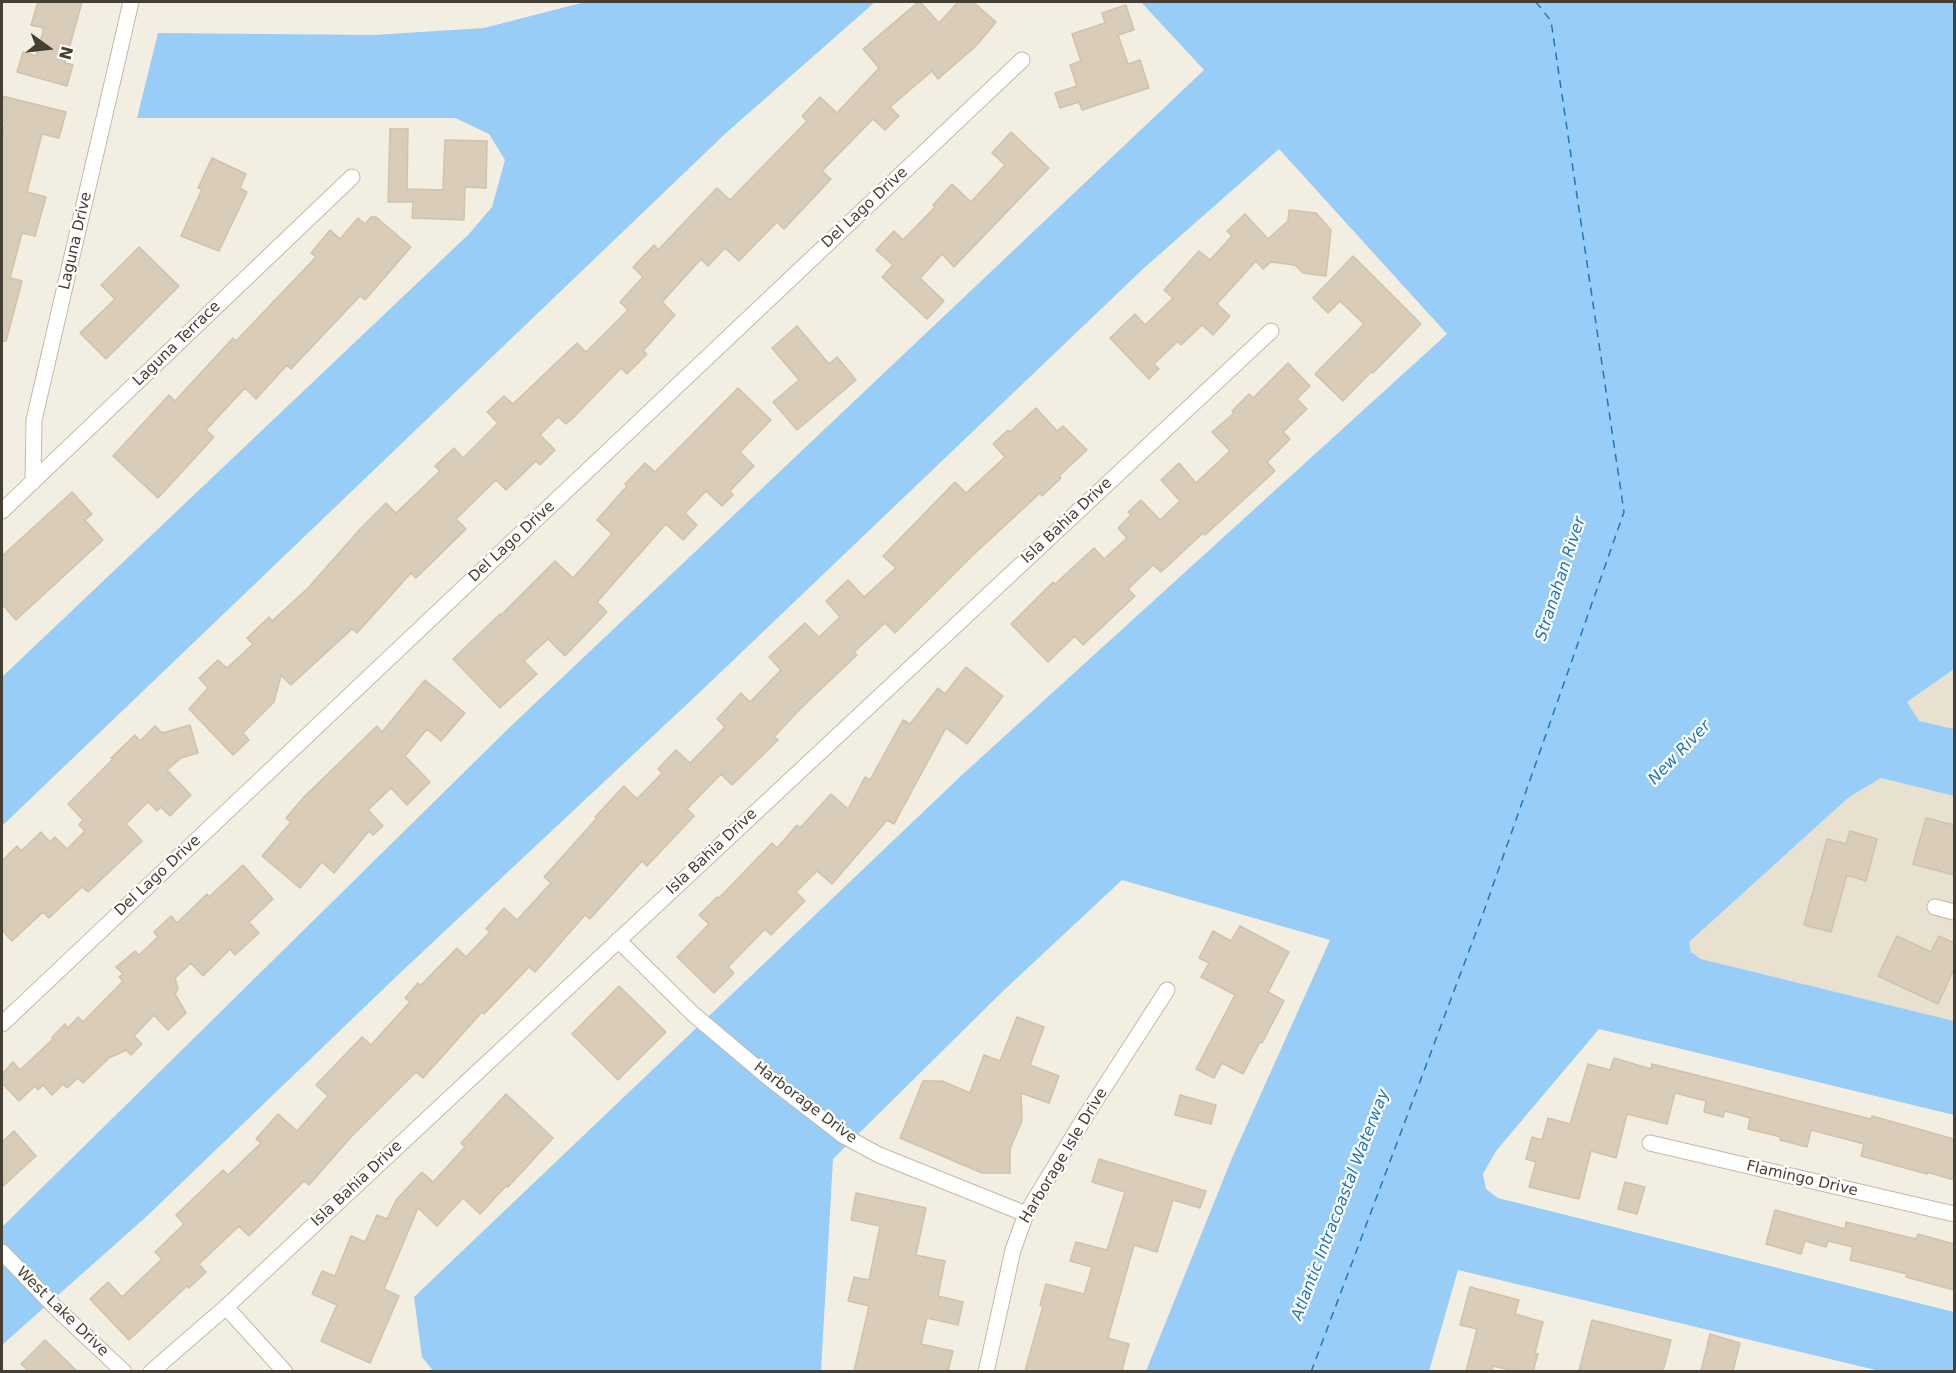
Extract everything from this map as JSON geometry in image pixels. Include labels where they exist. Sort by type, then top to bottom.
[{"type":"street","name":"Laguna Drive","points":[[33,482],[34,420],[131,2]]},
{"type":"street","name":"Del Lago Drive","points":[[2,1024],[1022,60]]},
{"type":"street","name":"Laguna Terrace","points":[[2,511],[352,177]]},
{"type":"street","name":"Isla Bahia Drive","points":[[151,1371],[226,1307],[1271,331]]},
{"type":"street","points":[[1935,907],[1954,912]]},
{"type":"street","name":"Harborage Drive","points":[[618,940],[693,1014],[769,1078],[844,1136],[879,1155],[1026,1214]]},
{"type":"street","name":"Harborage Isle Drive","points":[[986,1371],[1012,1250],[1026,1214],[1167,990]]},
{"type":"street","name":"Flamingo Drive","points":[[1650,1143],[1954,1214]]},
{"type":"street","name":"West Lake Drive","points":[[2,1252],[56,1308],[124,1371]]},
{"type":"street","points":[[226,1307],[285,1371]]},
{"type":"shaded area","points":[[1954,669],[1954,729],[1919,721],[1907,702]]},
{"type":"shaded area","points":[[1881,778],[1954,796],[1954,1021],[1701,959],[1691,952],[1688,941],[1849,797]]},
{"type":"water","points":[[585,2],[875,2],[726,133],[2,826],[2,677],[469,234],[492,207],[505,160],[489,134],[455,118],[137,118],[158,33],[374,35],[484,28]]},
{"type":"water","points":[[1141,2],[1954,2],[1954,669],[1907,702],[1919,721],[1954,729],[1954,796],[1881,778],[1849,797],[1689,942],[1691,952],[1701,959],[1954,1021],[1954,1115],[1599,1029],[1496,1151],[1483,1174],[1486,1189],[1498,1198],[1954,1312],[1954,1371],[1880,1371],[1458,1270],[1429,1371],[1146,1371],[1232,1158],[1330,940],[1122,880],[1002,992],[833,1159],[821,1371],[434,1372],[422,1357],[414,1297],[963,774],[1447,334],[1279,149],[1144,268],[147,1216],[2,1345],[2,1227],[510,727],[1204,70]]},
{"type":"building","points":[[38,2],[82,2],[65,63],[73,65],[67,86],[17,72],[23,52],[36,56],[44,28],[31,25]]},
{"type":"building","points":[[918,2],[939,23],[958,2],[973,2],[996,22],[977,45],[938,79],[932,71],[890,107],[899,116],[885,130],[873,119],[822,171],[831,179],[784,229],[777,222],[739,261],[725,248],[708,266],[701,259],[662,302],[675,315],[643,351],[647,354],[627,374],[621,368],[566,424],[558,417],[540,435],[555,450],[540,465],[536,461],[506,490],[496,480],[456,519],[466,529],[416,578],[411,573],[357,633],[352,629],[291,685],[281,675],[274,702],[243,733],[249,740],[233,755],[189,709],[208,688],[199,678],[218,660],[227,668],[253,644],[247,638],[269,617],[272,621],[308,588],[386,503],[396,513],[440,471],[435,466],[454,448],[463,458],[498,423],[487,412],[504,396],[513,404],[577,343],[586,352],[628,310],[620,302],[643,277],[633,267],[654,245],[658,250],[717,188],[730,200],[807,121],[802,116],[820,97],[837,113],[879,68],[863,49]]},
{"type":"building","points":[[1126,5],[1134,30],[1118,35],[1128,64],[1140,60],[1149,88],[1082,110],[1079,102],[1060,108],[1055,93],[1077,86],[1070,65],[1081,61],[1072,34],[1105,23],[1102,13]]},
{"type":"building","points":[[2,96],[66,112],[59,138],[42,134],[27,192],[46,197],[35,236],[22,233],[10,278],[22,281],[6,341],[2,341],[2,136],[5,122],[2,122]]},
{"type":"building","points":[[390,129],[408,129],[407,189],[443,190],[445,140],[487,141],[486,188],[465,187],[464,220],[412,218],[413,202],[388,202]]},
{"type":"building","points":[[1011,132],[1049,168],[954,267],[942,254],[920,278],[944,301],[927,319],[882,277],[893,265],[876,250],[894,231],[903,240],[935,207],[933,205],[952,184],[971,202],[1005,165],[992,153]]},
{"type":"building","points":[[212,158],[246,174],[240,188],[247,192],[219,251],[181,236],[202,189],[198,188]]},
{"type":"building","points":[[1289,210],[1316,213],[1331,230],[1326,276],[1303,273],[1295,265],[1271,262],[1263,269],[1256,261],[1217,304],[1230,316],[1213,335],[1202,325],[1181,345],[1178,341],[1154,364],[1159,369],[1149,379],[1110,338],[1135,314],[1145,325],[1173,298],[1164,290],[1199,251],[1210,260],[1232,236],[1227,231],[1245,214],[1268,239],[1288,221]]},
{"type":"building","points":[[371,217],[376,217],[411,247],[365,300],[360,296],[291,369],[287,365],[256,399],[245,388],[206,430],[214,437],[158,498],[113,456],[169,395],[175,401],[233,338],[236,341],[316,257],[311,253],[330,230],[340,239],[358,218],[365,224]]},
{"type":"building","points":[[139,247],[179,286],[106,359],[80,333],[115,299],[101,285]]},
{"type":"building","points":[[1353,256],[1421,324],[1343,401],[1315,374],[1364,324],[1340,301],[1328,313],[1313,298]]},
{"type":"building","points":[[797,326],[829,364],[837,357],[856,380],[797,430],[773,402],[799,380],[772,348]]},
{"type":"building","points":[[1288,363],[1310,386],[1297,399],[1307,409],[1283,432],[1290,439],[1267,462],[1275,471],[1161,572],[1153,565],[1128,589],[1135,596],[1083,645],[1075,636],[1048,662],[1011,624],[1053,582],[1055,584],[1094,548],[1104,559],[1127,538],[1118,528],[1131,515],[1128,512],[1141,500],[1160,520],[1180,501],[1161,480],[1179,463],[1196,483],[1230,451],[1212,432],[1234,413],[1232,411],[1249,394],[1253,398]]},
{"type":"building","points":[[738,388],[771,420],[740,452],[754,466],[730,491],[733,495],[722,506],[706,491],[685,513],[697,525],[683,540],[666,524],[597,602],[607,612],[565,656],[548,639],[524,661],[537,674],[500,708],[453,659],[555,561],[573,578],[612,534],[597,520],[627,486],[625,484],[645,463],[655,472]]},
{"type":"building","points":[[1036,408],[1057,431],[1063,426],[1087,450],[1059,476],[1061,478],[1042,496],[1040,493],[973,555],[895,633],[885,623],[854,652],[857,655],[801,708],[774,737],[778,740],[732,785],[721,774],[687,809],[694,816],[647,866],[642,861],[590,919],[585,915],[535,972],[529,967],[484,1014],[482,1012],[423,1078],[416,1072],[351,1137],[309,1185],[304,1181],[249,1236],[239,1226],[199,1264],[206,1272],[189,1288],[187,1286],[129,1340],[90,1299],[108,1282],[122,1297],[162,1259],[155,1252],[184,1224],[176,1215],[223,1170],[228,1175],[261,1143],[256,1139],[278,1114],[297,1131],[328,1096],[316,1085],[362,1037],[371,1045],[410,1002],[405,998],[418,983],[420,986],[457,948],[466,957],[490,932],[486,929],[504,908],[517,920],[551,883],[544,877],[624,786],[637,799],[662,773],[658,769],[676,750],[690,763],[725,727],[717,719],[741,693],[750,702],[781,670],[769,657],[805,623],[819,637],[840,617],[826,601],[848,580],[864,597],[896,568],[883,556],[955,482],[966,493],[1005,457],[993,444]]},
{"type":"building","points":[[72,492],[92,514],[85,520],[103,540],[16,620],[2,604],[2,556]]},
{"type":"building","points":[[966,667],[1003,696],[967,744],[946,728],[894,824],[887,820],[832,884],[817,871],[796,892],[805,901],[771,935],[765,929],[728,967],[734,973],[714,993],[677,957],[709,924],[699,915],[717,897],[719,898],[772,843],[777,848],[797,825],[800,828],[831,794],[848,809],[865,777],[870,780],[903,720],[910,724],[938,688],[945,694]]},
{"type":"building","points":[[425,680],[465,713],[441,741],[427,729],[405,756],[430,782],[407,805],[391,788],[368,810],[383,826],[373,835],[369,831],[334,873],[322,862],[300,888],[262,856],[291,822],[286,818],[304,797],[377,726],[382,732]]},
{"type":"building","points":[[190,725],[198,753],[181,758],[167,770],[191,795],[170,816],[161,807],[157,811],[148,802],[126,824],[142,841],[88,892],[82,887],[49,918],[43,912],[12,941],[2,930],[2,861],[17,846],[21,851],[41,832],[50,842],[55,837],[67,849],[85,831],[79,825],[83,820],[68,804],[113,759],[111,758],[135,735],[140,741],[155,726],[162,733]]},
{"type":"building","points":[[1926,818],[1954,825],[1954,875],[1913,864]]},
{"type":"building","points":[[1850,831],[1877,839],[1866,881],[1847,875],[1831,932],[1804,925],[1827,839],[1846,844]]},
{"type":"building","points":[[243,865],[273,899],[249,922],[259,933],[235,955],[230,949],[203,976],[191,963],[175,978],[178,989],[175,994],[186,1013],[168,1030],[154,1015],[134,1036],[142,1044],[131,1055],[126,1050],[109,1058],[83,1083],[78,1078],[67,1088],[63,1084],[52,1095],[43,1085],[38,1090],[35,1086],[19,1101],[2,1083],[2,1074],[13,1062],[20,1070],[53,1039],[52,1037],[65,1024],[68,1028],[78,1017],[83,1022],[123,981],[119,977],[123,974],[116,967],[135,951],[139,955],[158,937],[154,932],[171,916],[177,923],[207,894],[209,897]]},
{"type":"building","points":[[1240,926],[1289,952],[1268,992],[1284,1001],[1243,1074],[1222,1063],[1214,1078],[1196,1069],[1235,995],[1201,977],[1209,963],[1199,958],[1213,931],[1231,941]]},
{"type":"building","points":[[1897,936],[1931,952],[1939,936],[1954,943],[1954,969],[1938,1004],[1878,976]]},
{"type":"building","points":[[619,986],[666,1032],[618,1080],[572,1034]]},
{"type":"building","points":[[1017,1017],[1044,1027],[1030,1065],[1059,1076],[1049,1103],[1021,1093],[1022,1121],[1010,1149],[1010,1173],[982,1173],[900,1138],[923,1081],[942,1081],[970,1093],[984,1055],[1000,1061]]},
{"type":"building","points":[[1614,1058],[1651,1069],[1652,1064],[1871,1119],[1872,1116],[1954,1139],[1954,1180],[1861,1156],[1864,1144],[1811,1130],[1807,1147],[1780,1140],[1781,1137],[1748,1129],[1750,1118],[1725,1111],[1723,1117],[1704,1112],[1706,1101],[1675,1093],[1667,1124],[1627,1114],[1616,1158],[1591,1151],[1579,1199],[1529,1187],[1536,1162],[1526,1159],[1532,1137],[1542,1140],[1548,1118],[1570,1124],[1588,1064],[1610,1070]]},
{"type":"building","points":[[506,1094],[553,1138],[480,1214],[463,1198],[437,1226],[418,1208],[384,1289],[399,1296],[370,1363],[321,1341],[337,1305],[312,1294],[322,1271],[335,1276],[351,1236],[365,1242],[377,1215],[387,1219],[396,1200],[422,1172],[433,1182],[465,1147],[461,1143]]},
{"type":"building","points":[[1180,1095],[1216,1105],[1211,1124],[1175,1115]]},
{"type":"building","points":[[14,1131],[36,1156],[2,1187],[2,1142]]},
{"type":"building","points":[[1099,1159],[1206,1191],[1200,1208],[1173,1200],[1157,1252],[1134,1245],[1108,1338],[1129,1344],[1122,1371],[1025,1371],[1043,1306],[1040,1305],[1046,1284],[1084,1294],[1092,1267],[1070,1261],[1076,1242],[1107,1250],[1125,1192],[1092,1182]]},
{"type":"building","points":[[1625,1182],[1645,1187],[1637,1214],[1618,1209]]},
{"type":"building","points":[[856,1193],[926,1208],[916,1255],[945,1261],[938,1296],[963,1302],[958,1325],[927,1318],[921,1344],[953,1351],[948,1371],[854,1371],[869,1306],[848,1301],[854,1277],[869,1280],[880,1226],[851,1220]]},
{"type":"building","points":[[1775,1210],[1845,1229],[1846,1222],[1916,1239],[1918,1234],[1954,1244],[1954,1290],[1906,1277],[1907,1274],[1850,1260],[1853,1247],[1828,1241],[1826,1247],[1805,1241],[1801,1254],[1766,1244]]},
{"type":"building","points":[[1470,1287],[1519,1300],[1515,1314],[1543,1322],[1533,1371],[1515,1371],[1493,1366],[1492,1371],[1466,1371],[1477,1329],[1460,1325]]},
{"type":"building","points":[[1592,1320],[1671,1340],[1663,1371],[1579,1371]]},
{"type":"building","points":[[1710,1334],[1740,1343],[1733,1371],[1701,1371]]},
{"type":"building","points":[[45,1340],[77,1371],[29,1371],[21,1364]]},
{"type":"ferry route","points":[[1311,1372],[1484,911],[1624,512],[1551,21],[1536,2]]},
{"type":"water label","name":"Stranahan River","points":[[1561,579]]},
{"type":"water label","name":"New River","points":[[1680,753]]},
{"type":"water label","name":"Atlantic Intracoastal Waterway","points":[[1341,1205]]}]
